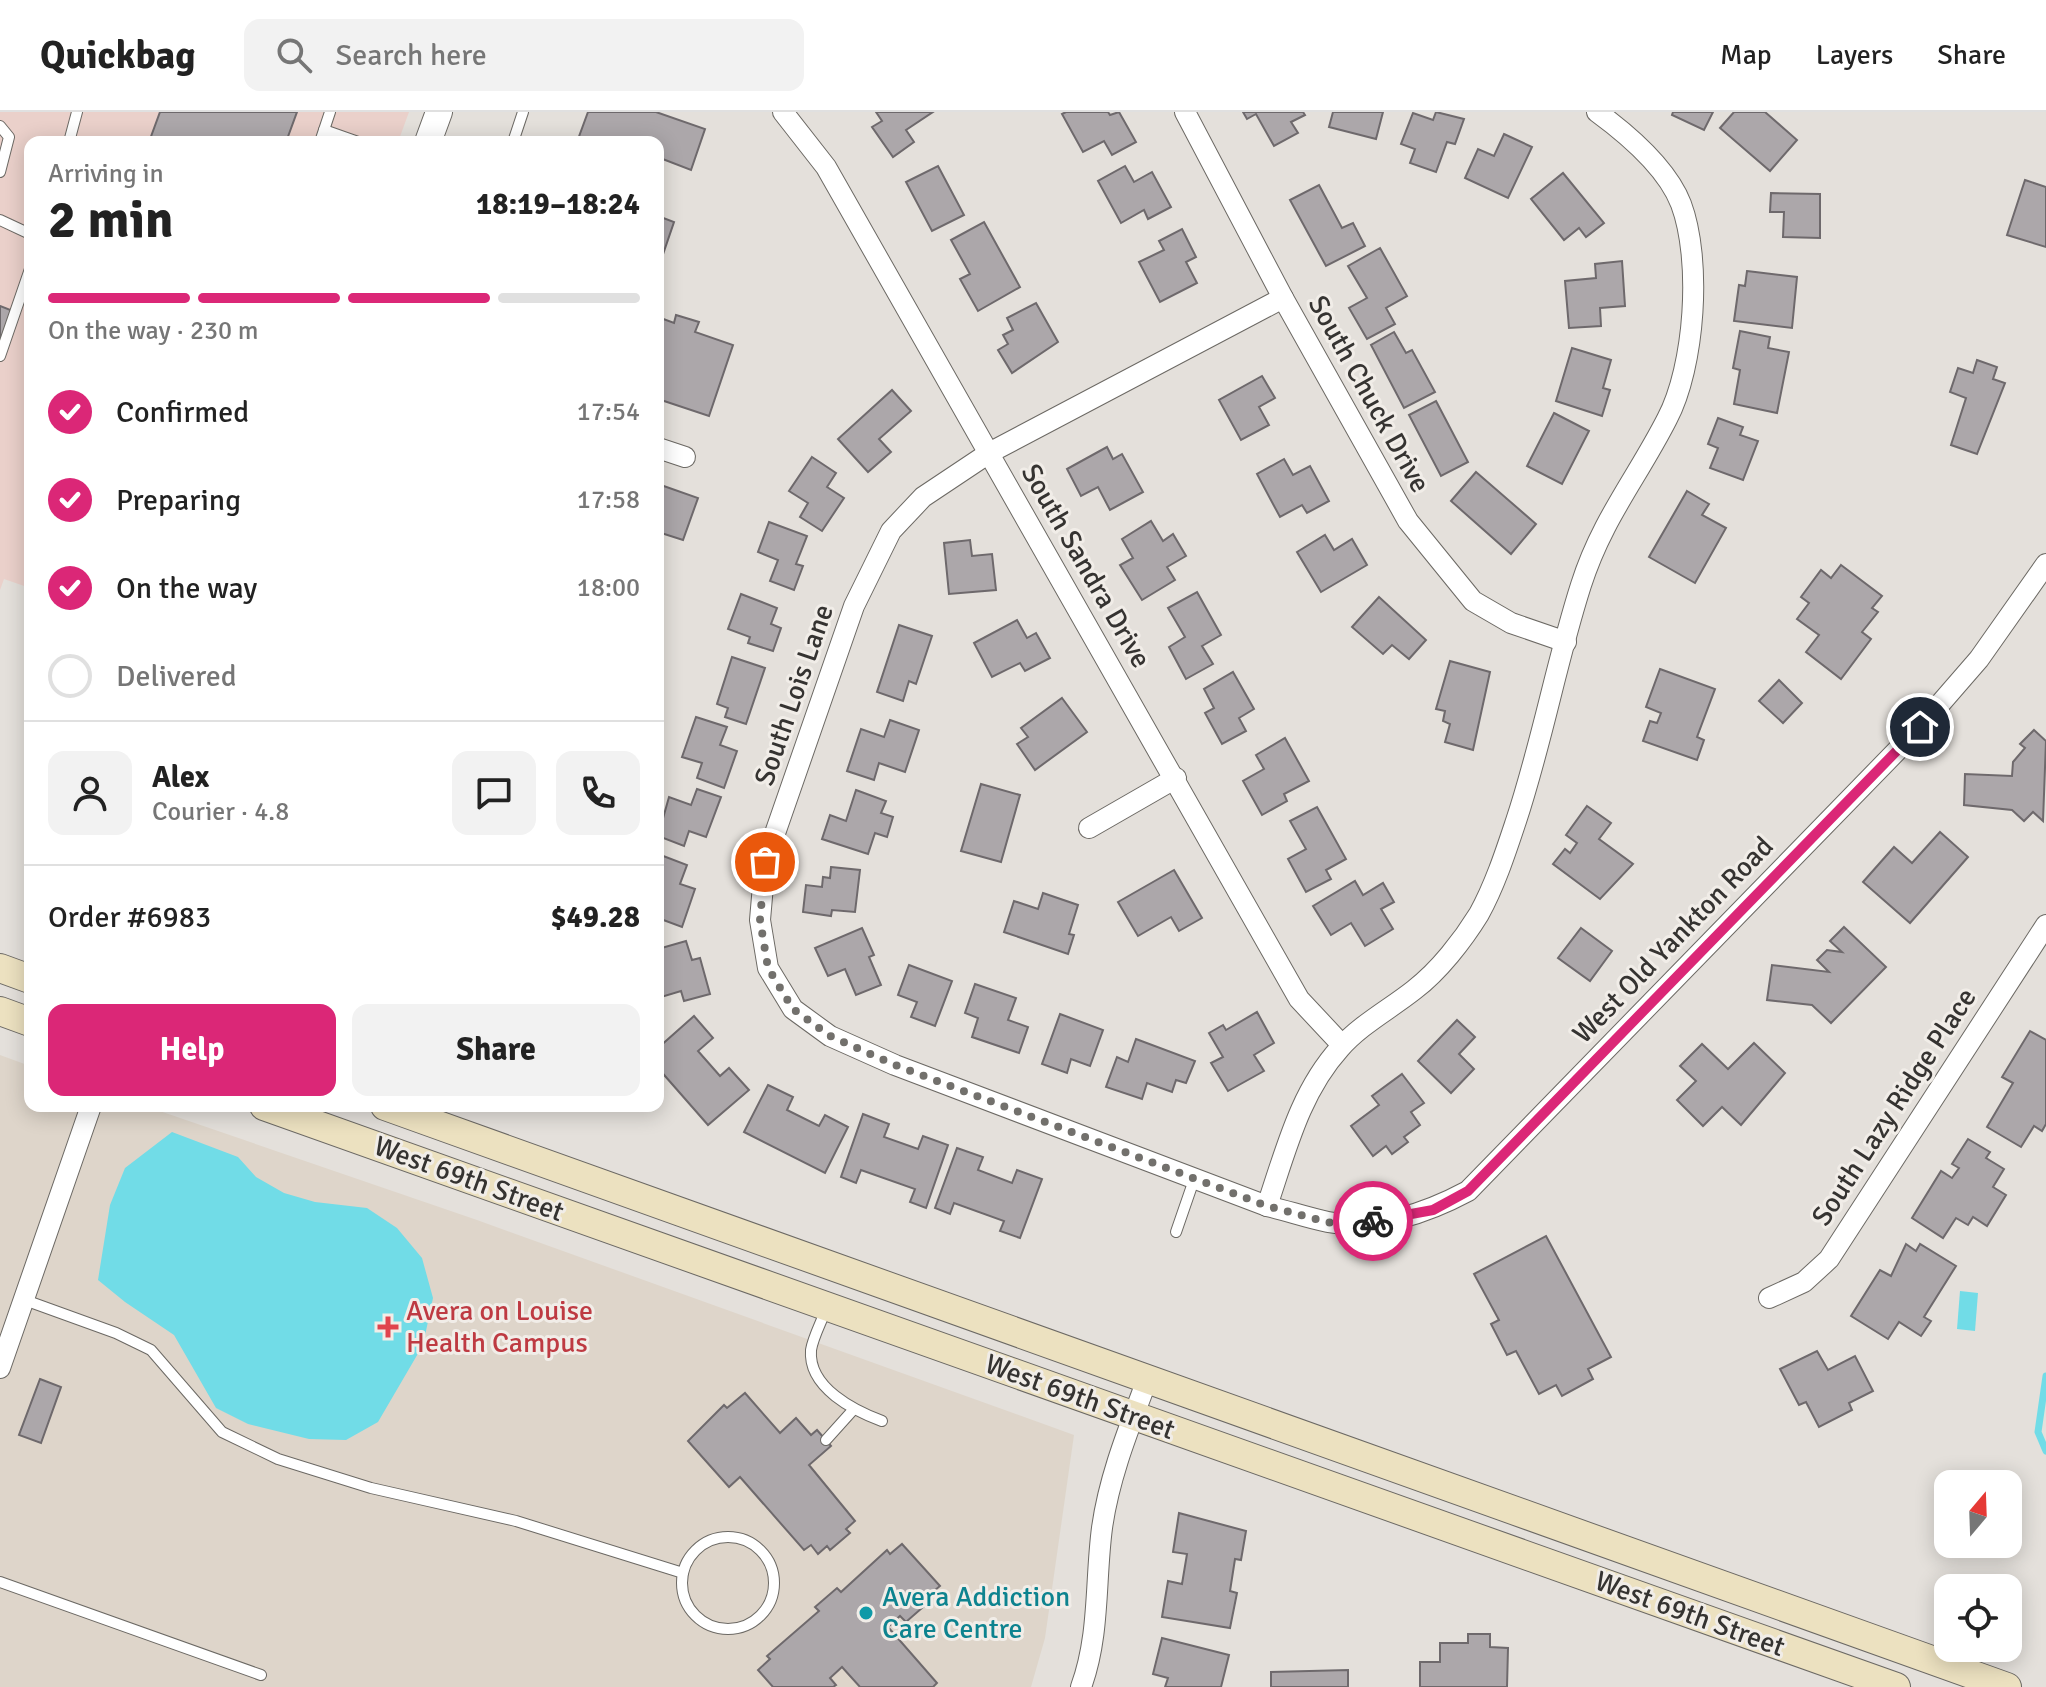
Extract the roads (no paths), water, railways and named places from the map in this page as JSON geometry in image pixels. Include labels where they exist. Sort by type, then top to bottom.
[{"type":"main road","points":[[0,968],[24,977]]},
{"type":"main road","points":[[0,1011],[24,1020]]},
{"type":"main road","name":"West 69th Street","points":[[281,1112],[1896,1687]]},
{"type":"main road","name":"West 69th Street","points":[[402,1112],[2007,1687]]},
{"type":"street","points":[[430,136],[439,112]]},
{"type":"street","name":"South Sandra Drive","points":[[783,112],[826,167],[1299,999],[1342,1045]]},
{"type":"street","name":"South Chuck Drive","points":[[1185,112],[1283,298],[1408,521],[1439,563],[1473,601],[1511,623],[1566,642]]},
{"type":"street","points":[[1267,1206],[1302,1104],[1318,1075],[1342,1045],[1418,987],[1479,913],[1506,852],[1539,750],[1566,642],[1596,542],[1616,501],[1669,416],[1684,368],[1691,308],[1692,253],[1680,202],[1653,163],[1597,112]]},
{"type":"street","name":"South Lois Lane","points":[[1267,1206],[895,1065],[830,1036],[793,1009],[768,968],[760,920],[765,862],[854,606],[891,531],[923,497],[989,453],[1283,298]]},
{"type":"street","points":[[664,450],[685,457]]},
{"type":"street","name":"West Old Yankton Road","points":[[1267,1206],[1331,1223],[1384,1221],[1433,1210],[1468,1191],[1920,727],[1979,659],[2046,564]]},
{"type":"street","points":[[1089,828],[1176,778]]},
{"type":"street","name":"South Lazy Ridge Place","points":[[1769,1298],[1804,1282],[1829,1259],[2046,925]]},
{"type":"street","points":[[0,1368],[89,1112]]},
{"type":"street","points":[[1081,1687],[1098,1605],[1102,1529],[1111,1483],[1147,1380]]},
{"type":"lane","points":[[71,136],[77,112]]},
{"type":"lane","points":[[322,136],[330,112]]},
{"type":"lane","points":[[515,136],[523,112]]},
{"type":"lane","points":[[0,126],[9,137],[0,172]]},
{"type":"lane","points":[[324,130],[341,136]]},
{"type":"lane","points":[[0,220],[24,231]]},
{"type":"lane","points":[[0,356],[24,286]]},
{"type":"lane","points":[[1176,1232],[1195,1177]]},
{"type":"lane","points":[[22,1299],[116,1333],[151,1350],[222,1432],[278,1459],[371,1488],[516,1521],[683,1573]]},
{"type":"lane","points":[[827,1307],[811,1352],[817,1372],[839,1402],[882,1421]]},
{"type":"lane","points":[[826,1440],[853,1410]]},
{"type":"lane","points":[[727,1537],[744,1539],[767,1559],[773,1574],[773,1590],[769,1604],[749,1624],[719,1628],[694,1614],[686,1602],[683,1573],[699,1547],[727,1537]]},
{"type":"lane","points":[[0,1582],[261,1675]]},
{"type":"water","points":[[172,1132],[238,1157],[256,1177],[284,1193],[315,1202],[367,1208],[397,1228],[422,1258],[433,1298],[423,1345],[378,1422],[346,1440],[309,1439],[248,1424],[216,1408],[174,1335],[98,1280],[110,1205],[125,1168]]},
{"type":"water","points":[[1960,1291],[1978,1293],[1975,1331],[1957,1329]]},
{"type":"waterway","points":[[2046,1376],[2038,1432],[2046,1451]]},
{"type":"place","name":"Avera on Louise Health Campus","points":[[388,1327]]},
{"type":"place","name":"Avera Addiction Care Centre","points":[[866,1613]]}]
